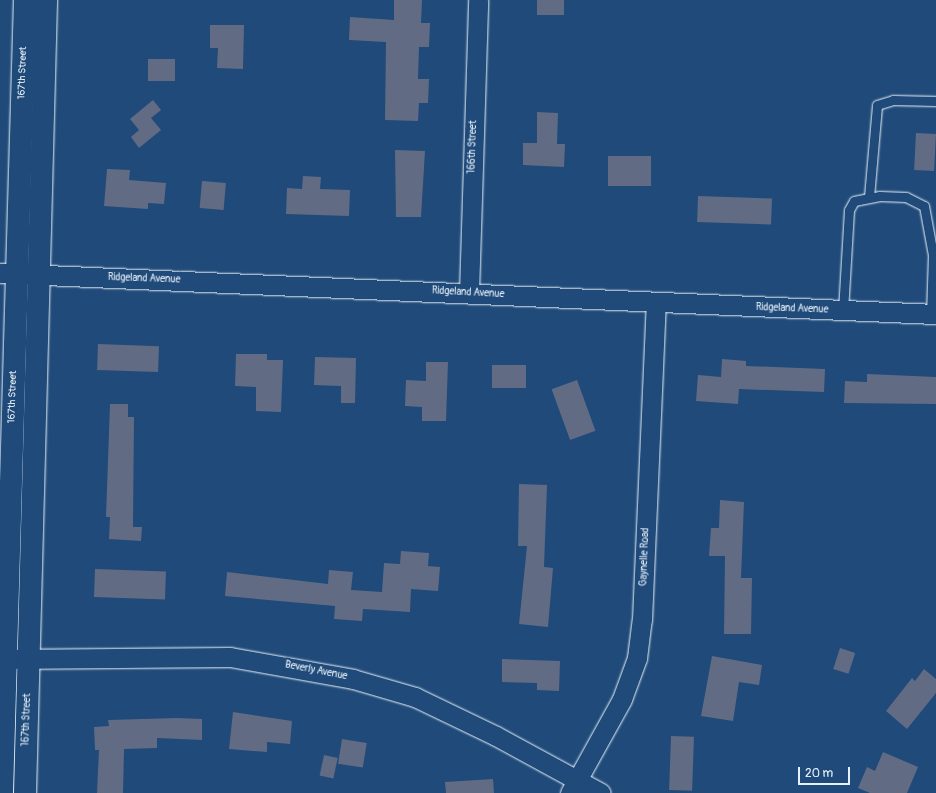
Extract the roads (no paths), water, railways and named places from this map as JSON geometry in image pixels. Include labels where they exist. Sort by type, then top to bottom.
[{"type":"main road","name":"167th Street","points":[[1,783],[6,660],[8,273],[25,0]]},
{"type":"main road","name":"167th Street","points":[[25,786],[46,0]]},
{"type":"street","name":"166th Street","points":[[469,293],[478,0]]},
{"type":"street","name":"Ridgeland Avenue","points":[[8,273],[469,293],[656,304],[933,314]]},
{"type":"street","name":"Gaynelle Road","points":[[572,787],[622,699],[637,658],[642,620],[656,304]]},
{"type":"street","name":"Beverly Avenue","points":[[6,660],[230,657],[353,679],[415,697],[496,736],[572,787],[601,793]]},
{"type":"street","points":[[1,783],[25,786]]},
{"type":"lane","points":[[869,197],[877,105],[893,100],[936,101]]},
{"type":"lane","points":[[843,311],[848,242],[854,201],[869,197],[906,197],[924,206],[933,255],[933,314]]}]
